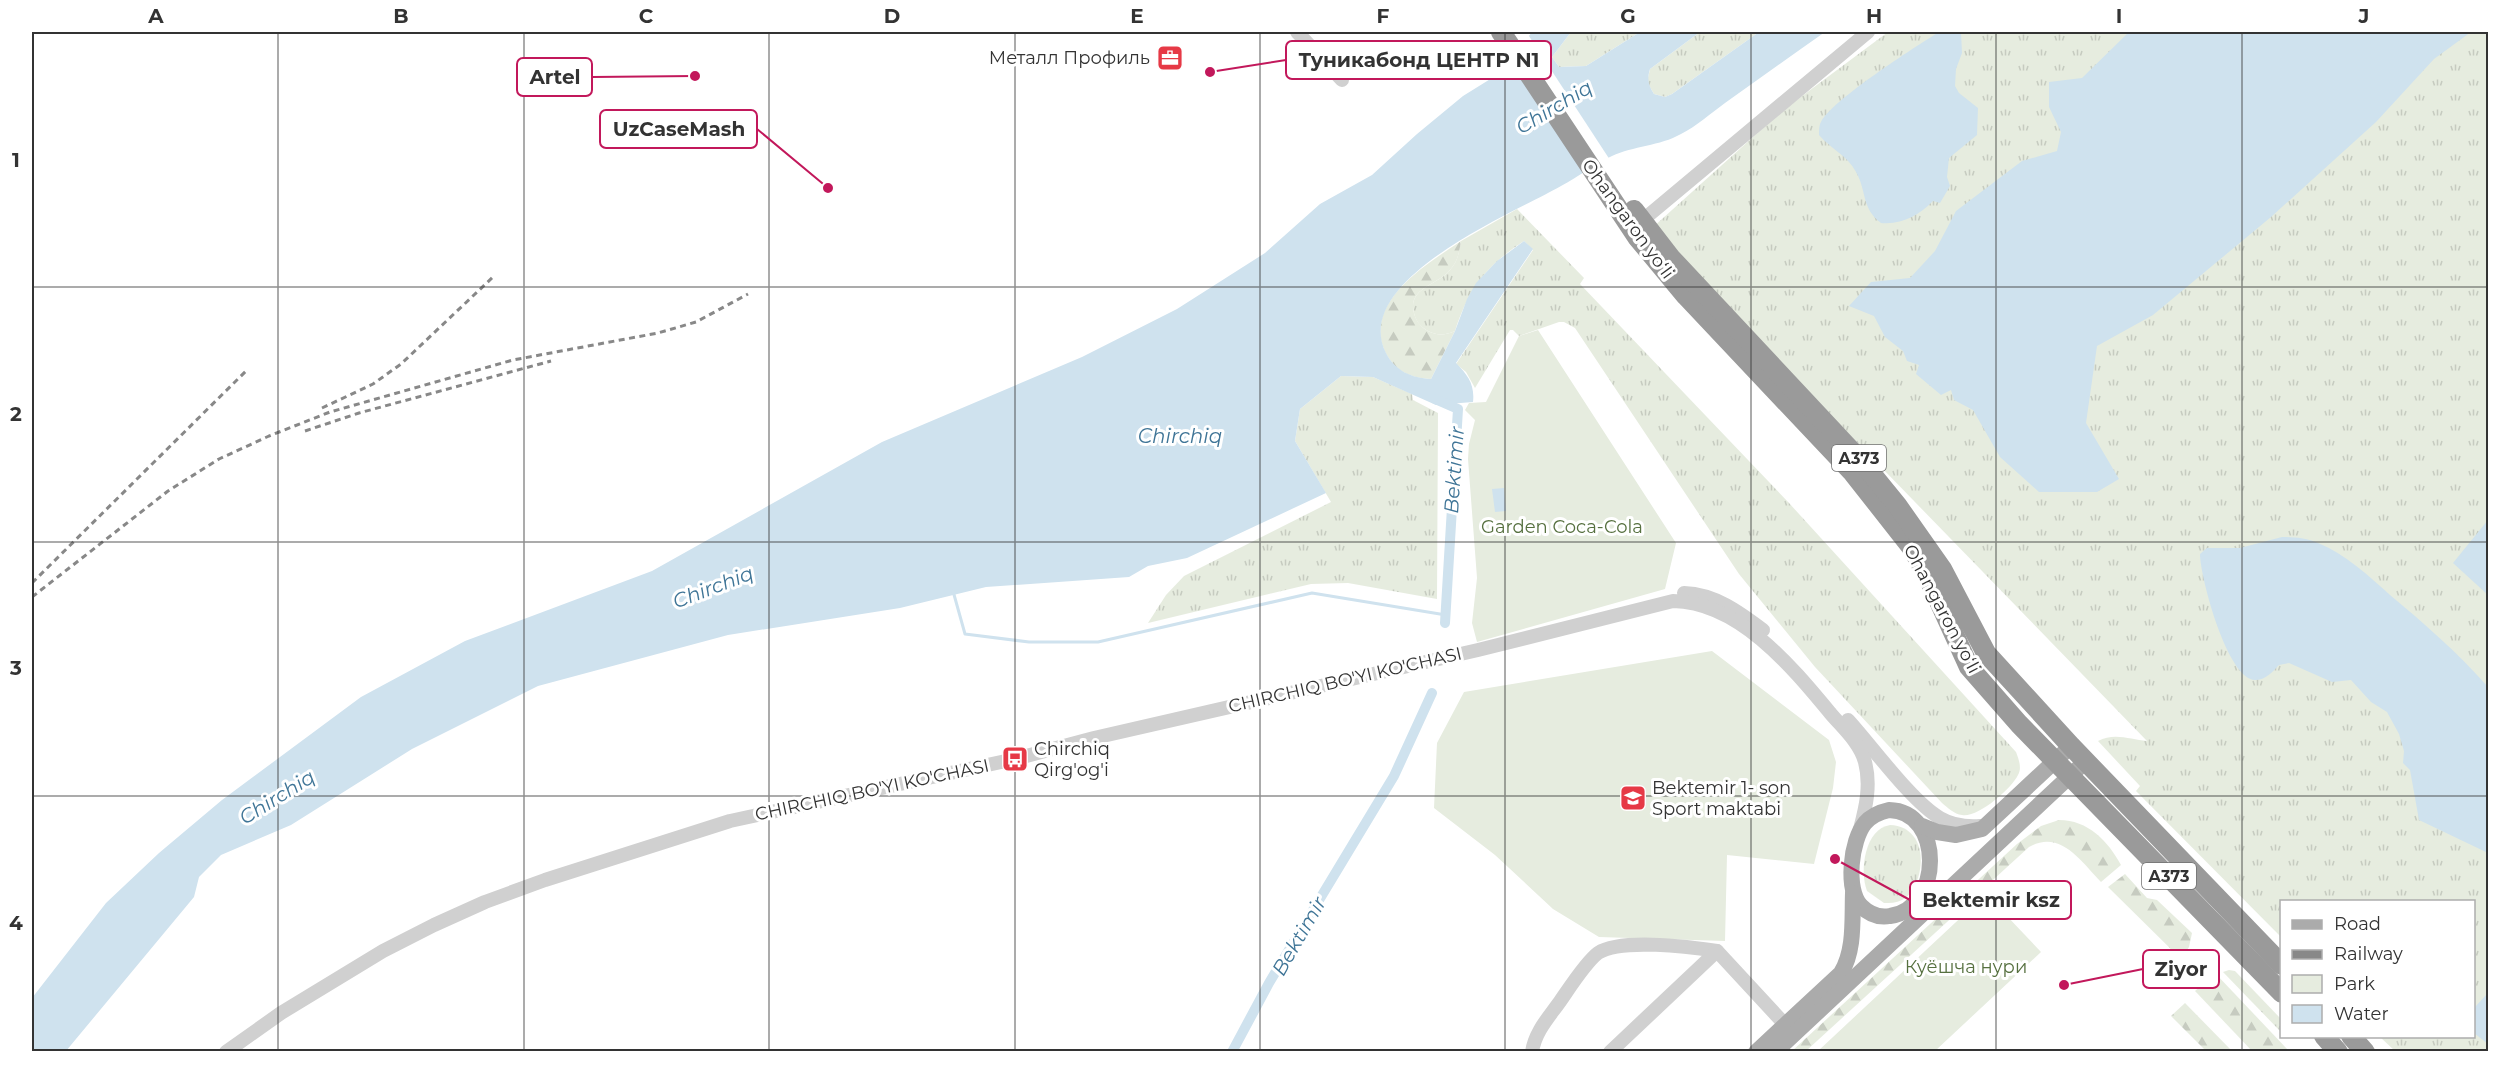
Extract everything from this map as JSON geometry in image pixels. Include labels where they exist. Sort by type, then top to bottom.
[{"type":"highway","name":"Ohangaron yoʻli","points":[[1507,32],[1604,176],[1671,258],[1876,479],[1923,540],[1942,569],[1986,653],[2071,746],[2280,962]]},
{"type":"highway","name":"Ohangaron yoʻli","points":[[1604,176],[1636,237],[1686,296],[1853,473],[1912,548],[1928,577],[1969,667],[1993,696],[2280,991]]},
{"type":"highway","points":[[2326,1038],[2338,1052]]},
{"type":"highway","points":[[2353,1038],[2365,1052]]},
{"type":"main road","points":[[1775,1052],[1790,1029],[1841,973],[1846,963],[1851,935],[1852,863],[1860,832],[1871,818],[1889,810],[1910,815],[1922,826],[1937,832],[1956,835],[1974,832],[1989,825],[2071,746]]},
{"type":"main road","points":[[1756,1052],[1790,1029],[1896,941],[2086,761]]},
{"type":"main road","points":[[1896,941],[1925,890],[1929,871],[1922,826]]},
{"type":"main road","points":[[1853,891],[1860,905],[1877,916],[1898,915],[1971,869]]},
{"type":"street","points":[[1297,32],[1342,80]]},
{"type":"street","points":[[1650,214],[1868,32]]},
{"type":"street","name":"CHIRCHIQ BO'YI KO'CHASI","points":[[1556,629],[1593,615],[1672,593],[1687,592],[1713,598],[1731,607],[1774,640],[1811,677],[1929,811],[1947,822],[1968,826],[1989,825]]},
{"type":"street","name":"CHIRCHIQ BO'YI KO'CHASI","points":[[226,1052],[281,1013],[383,951],[485,902],[544,880],[730,821],[1015,759],[1094,738],[1478,650],[1673,601],[1697,603],[1731,619],[1784,660],[1860,750],[1866,762],[1868,788],[1860,832]]},
{"type":"street","name":"CHIRCHIQ BO'YI KO'CHASI","points":[[1911,792],[1922,826]]},
{"type":"street","points":[[1532,1052],[1540,1030],[1597,954],[1610,948],[1662,945],[1717,951],[1790,1029]]},
{"type":"street","points":[[1610,1052],[1717,951]]},
{"type":"green space","points":[[1571,32],[1640,32],[1586,66],[1559,67],[1552,57]]},
{"type":"green space","points":[[1700,32],[1759,32],[1672,94],[1665,97],[1654,94],[1647,82],[1650,69]]},
{"type":"green space","points":[[1888,32],[2488,32],[2488,1051],[2395,1051],[2381,1038],[2475,1038],[2475,900],[2280,900],[2280,936],[2136,791],[2140,786],[2098,741],[2117,737],[2147,741],[1682,262],[1652,228],[1782,111]]},
{"type":"green space","points":[[1517,209],[1584,278],[1580,284],[1789,503],[2016,752],[2020,767],[2018,775],[2009,788],[1985,807],[1969,815],[1954,812],[1942,803],[1815,667],[1739,574],[1575,328],[1559,322],[1519,336],[1510,330],[1475,388],[1466,372],[1456,364],[1533,250],[1524,241],[1499,260],[1480,279],[1466,302],[1455,331],[1435,334],[1419,324],[1414,313],[1415,298],[1419,292],[1453,267],[1461,241]]},
{"type":"green space","points":[[1461,241],[1458,257],[1453,267],[1419,292],[1413,305],[1417,321],[1428,331],[1442,334],[1455,331],[1431,379],[1412,376],[1401,371],[1388,357],[1381,338],[1382,320],[1400,288],[1415,274]]},
{"type":"green space","name":"Garden Coca-Cola","points":[[1538,330],[1676,543],[1665,589],[1477,642],[1472,623],[1477,578],[1468,459],[1475,420],[1465,410],[1469,403],[1486,402],[1519,336]]},
{"type":"green space","points":[[1341,376],[1373,377],[1412,394],[1413,400],[1438,413],[1437,599],[1348,583],[1311,584],[1148,623],[1166,595],[1184,576],[1331,502],[1295,441],[1300,409]]},
{"type":"green space","name":"Bektemir 1- son Sport maktabi","points":[[1712,651],[1829,740],[1836,762],[1833,788],[1814,864],[1727,855],[1725,941],[1599,937],[1553,909],[1495,855],[1434,808],[1437,743],[1464,692]]},
{"type":"green space","points":[[2059,820],[2088,828],[2103,840],[2121,865],[2101,882],[2078,857],[2060,845],[2040,842],[2029,847],[1806,1051],[1792,1051],[2017,844],[2041,826]]},
{"type":"green space","points":[[1890,825],[1904,828],[1913,836],[1919,846],[1920,872],[1916,884],[1902,900],[1884,903],[1867,891],[1864,862],[1875,834]]},
{"type":"green space","points":[[2125,874],[2147,898],[2157,900],[2192,933],[2189,947],[2181,959],[2108,887]]},
{"type":"green space","name":"Куёшча нури","points":[[1986,894],[2041,952],[1935,1051],[1818,1051]]},
{"type":"green space","points":[[2235,971],[2280,1018],[2280,1031],[2223,972]]},
{"type":"green space","points":[[2215,973],[2289,1051],[2252,1051],[2195,991]]},
{"type":"green space","points":[[2185,1003],[2232,1051],[2206,1051],[2171,1016]]},
{"type":"water","name":"Chirchiq","points":[[1532,32],[1571,32],[1552,57],[1559,67],[1586,66],[1640,32],[1700,32],[1650,69],[1649,82],[1652,91],[1654,94],[1665,97],[1759,32],[1825,32],[1687,131],[1673,138],[1605,159],[1561,186],[1475,231],[1442,252],[1413,275],[1391,300],[1381,326],[1386,353],[1394,365],[1411,375],[1431,379],[1476,283],[1497,261],[1524,241],[1533,249],[1456,363],[1470,381],[1473,402],[1436,405],[1373,377],[1341,376],[1300,409],[1295,441],[1326,493],[1187,558],[1148,566],[1129,577],[986,587],[900,608],[728,635],[538,686],[412,749],[291,825],[221,855],[199,877],[194,897],[66,1051],[32,1052],[32,998],[106,903],[159,853],[222,800],[361,697],[465,641],[652,571],[882,442],[1082,357],[1177,309],[1265,253],[1320,204],[1372,175],[1463,96],[1500,73]]},
{"type":"water","points":[[1939,32],[1961,32],[1962,53],[1956,69],[1955,86],[1959,93],[1978,108],[1977,135],[1949,158],[1947,177],[1950,186],[1940,203],[1933,201],[1916,215],[1903,221],[1881,223],[1870,211],[1852,166],[1819,135],[1820,125],[1828,112],[1857,88]]},
{"type":"water","points":[[2129,32],[2471,32],[2434,59],[2376,122],[2271,217],[2153,315],[2097,346],[2086,423],[2119,479],[2097,492],[2039,492],[2000,457],[1973,410],[1954,400],[1951,390],[1941,395],[1916,374],[1919,365],[1907,361],[1903,351],[1885,337],[1874,316],[1849,306],[1871,282],[1910,278],[1935,251],[1956,211],[2022,161],[2057,151],[2061,132],[2049,107],[2049,82],[2082,78]]},
{"type":"water","points":[[1504,488],[1506,511],[1495,512],[1492,489]]},
{"type":"water","points":[[2488,520],[2488,595],[2453,563]]},
{"type":"water","points":[[2282,537],[2314,541],[2347,559],[2441,639],[2488,687],[2488,853],[2419,820],[2410,770],[2403,763],[2404,751],[2399,734],[2387,712],[2371,702],[2351,680],[2332,682],[2289,663],[2279,665],[2266,677],[2256,680],[2246,676],[2235,664],[2210,605],[2200,554],[2207,548],[2240,548]]},
{"type":"water","points":[[2488,993],[2488,1044],[2475,1034],[2475,1007]]},
{"type":"pier","points":[[1527,33],[1610,160],[1586,175],[1509,56]]},
{"type":"waterway","name":"Bektimir","points":[[1435,399],[1458,409],[1445,623]]},
{"type":"waterway","points":[[953,591],[965,634],[1029,642],[1098,642],[1312,593],[1446,615]]},
{"type":"waterway","name":"Bektimir","points":[[1232,1052],[1269,983],[1394,776],[1432,693]]},
{"type":"railway","points":[[322,408],[373,384],[401,364],[493,277]]},
{"type":"railway","points":[[32,597],[168,491],[219,459],[269,436],[330,412],[513,360],[658,333],[696,322],[748,294]]},
{"type":"railway","points":[[305,431],[359,413],[551,361]]},
{"type":"railway","points":[[32,583],[248,369]]},
{"type":"place","name":"Металл Профиль","points":[[1170,58]]},
{"type":"place","name":"Туникабонд ЦЕНТР N1","points":[[1210,72]]},
{"type":"place","name":"Artel","points":[[695,76]]},
{"type":"place","name":"UzCaseMash","points":[[828,188]]},
{"type":"place","name":"Chirchiq Qirg'og'i","points":[[1015,759]]},
{"type":"place","name":"Bektemir 1- son Sport maktabi","points":[[1633,798]]},
{"type":"place","name":"Bektemir ksz","points":[[1835,859]]},
{"type":"place","name":"Ziyor","points":[[2064,985]]}]
